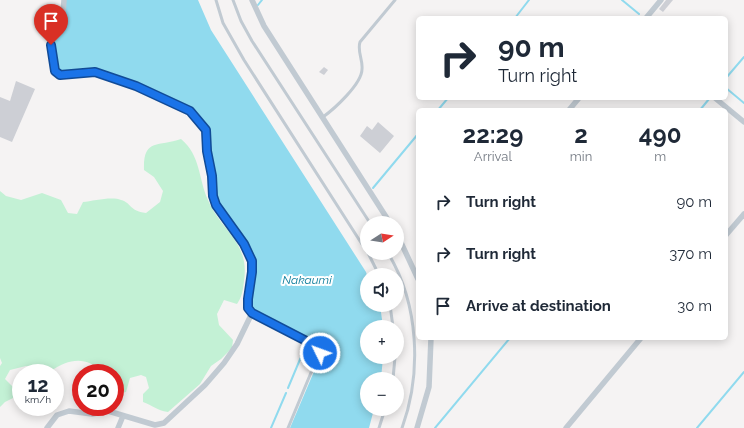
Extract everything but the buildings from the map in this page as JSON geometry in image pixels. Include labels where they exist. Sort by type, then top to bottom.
[{"type":"street","points":[[64,0],[62,29],[53,39],[51,45],[55,71],[62,75],[95,72],[136,86],[190,111],[206,130],[207,151],[212,176],[213,196],[216,205],[244,244],[252,261],[248,308],[255,315],[224,363],[205,385],[162,424],[155,425],[123,416],[118,428]]},
{"type":"street","points":[[252,0],[264,26],[386,216]]},
{"type":"street","points":[[648,16],[661,0]]},
{"type":"street","points":[[571,108],[577,100]]},
{"type":"street","points":[[717,100],[727,108]]},
{"type":"street","points":[[728,109],[744,122]]},
{"type":"street","points":[[728,233],[744,214]]},
{"type":"street","points":[[404,249],[416,274]]},
{"type":"street","points":[[417,428],[429,387],[432,340]]},
{"type":"street","points":[[566,428],[639,340]]},
{"type":"street","points":[[47,428],[57,415],[64,411],[72,412]]},
{"type":"lane","points":[[216,0],[223,23],[244,60],[360,241]]},
{"type":"lane","points":[[233,0],[241,21],[252,41],[365,216]]},
{"type":"lane","points":[[323,117],[335,108],[361,76],[362,68],[359,50],[360,42],[395,0]]},
{"type":"lane","points":[[392,260],[398,272],[406,296],[413,336],[414,384],[402,428]]},
{"type":"lane","points":[[255,315],[316,346],[320,351],[288,428]]},
{"type":"lane","points":[[379,428],[383,416]]},
{"type":"green space","points":[[181,139],[192,153],[196,160],[208,200],[220,220],[239,246],[243,256],[245,268],[243,290],[240,299],[237,304],[224,300],[217,314],[219,325],[233,340],[232,348],[211,366],[200,384],[168,412],[143,402],[143,394],[149,388],[146,377],[141,375],[130,378],[126,392],[124,393],[124,364],[92,364],[84,361],[64,364],[12,364],[12,370],[10,370],[5,379],[12,386],[12,398],[0,407],[0,366],[2,363],[0,358],[0,191],[6,196],[21,200],[42,193],[61,200],[68,213],[77,214],[83,202],[113,198],[125,201],[136,211],[146,213],[160,202],[163,191],[154,177],[144,170],[146,153],[149,148]]},
{"type":"water","name":"Nakaumi","points":[[66,0],[198,0],[211,30],[363,268],[360,268],[360,312],[381,312],[382,320],[360,320],[360,364],[382,364],[382,372],[360,372],[360,416],[372,416],[369,428],[290,428],[324,348],[251,310],[249,301],[255,269],[253,259],[249,245],[216,200],[214,176],[209,150],[210,130],[190,108],[140,84],[96,70],[63,74],[56,68],[52,45],[64,29]]},
{"type":"waterway","points":[[258,5],[262,0]]},
{"type":"waterway","points":[[517,16],[529,0]]},
{"type":"waterway","points":[[622,0],[639,14]]},
{"type":"waterway","points":[[728,76],[744,57]]},
{"type":"waterway","points":[[728,90],[744,103]]},
{"type":"waterway","points":[[440,108],[446,100]]},
{"type":"waterway","points":[[702,108],[708,100]]},
{"type":"waterway","points":[[373,188],[416,136]]},
{"type":"waterway","points":[[435,428],[508,340]]},
{"type":"waterway","points":[[288,388],[306,345]]},
{"type":"waterway","points":[[697,428],[744,372]]},
{"type":"waterway","points":[[271,428],[286,393]]},
{"type":"route","points":[[51,45],[55,71],[60,75],[95,72],[136,86],[190,111],[206,130],[208,136],[207,151],[212,176],[213,196],[216,205],[244,244],[252,261],[248,299],[248,308],[250,312],[316,346],[320,353]]}]
